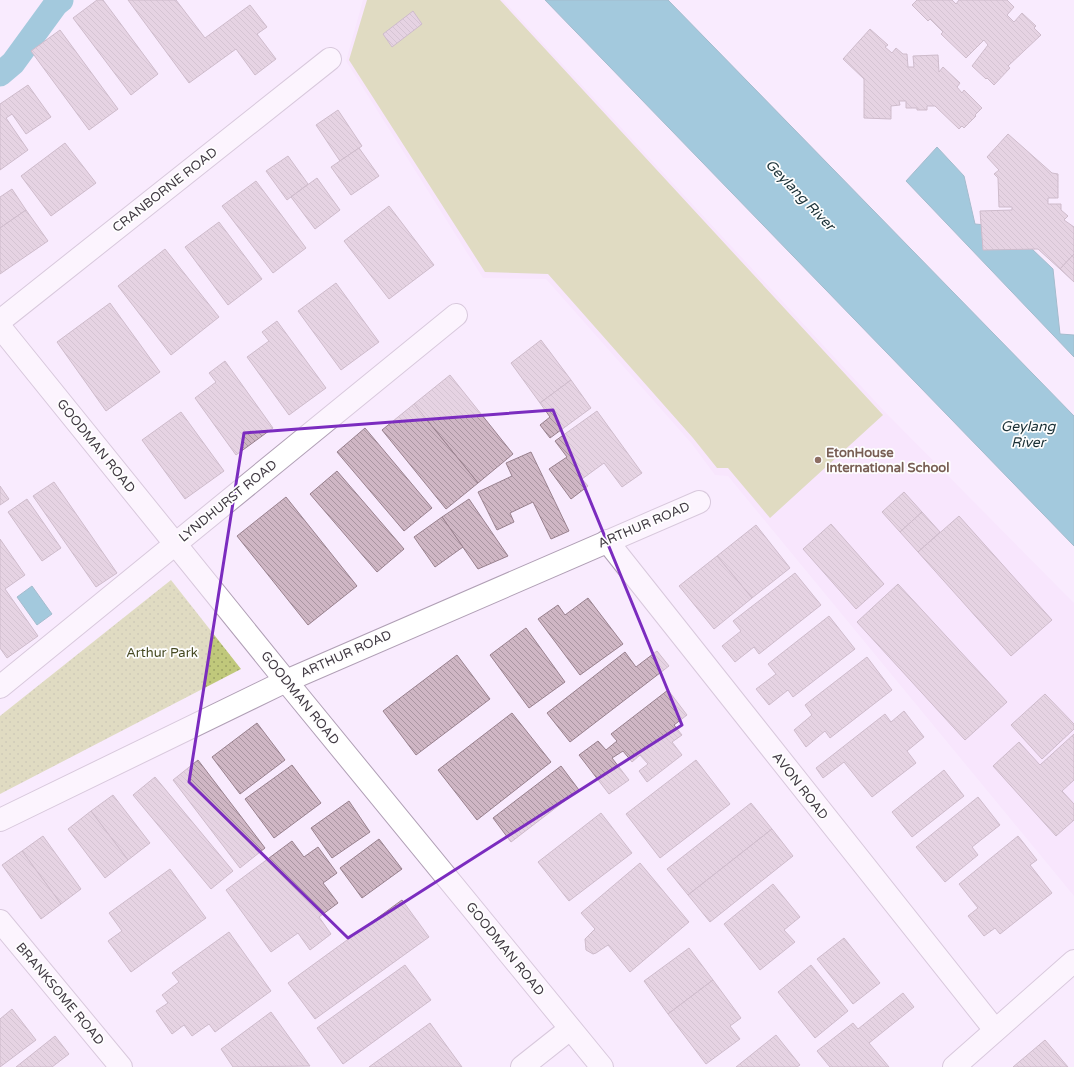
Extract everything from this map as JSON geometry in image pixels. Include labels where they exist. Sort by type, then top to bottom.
[{"type":"street","name":"CRANBORNE ROAD","points":[[0,321],[330,59]]},
{"type":"street","name":"LYNDHURST ROAD","points":[[0,687],[456,315]]},
{"type":"street","name":"GOODMAN ROAD","points":[[0,327],[286,681],[602,1067]]},
{"type":"street","name":"ARTHUR ROAD","points":[[0,820],[286,681],[699,502]]},
{"type":"street","name":"AVON ROAD","points":[[607,541],[995,1030]]},
{"type":"street","name":"BRANKSOME ROAD","points":[[0,921],[121,1067]]},
{"type":"street","points":[[954,1067],[1074,961]]},
{"type":"street","points":[[522,1067],[570,1029]]},
{"type":"highlighted area","points":[[553,410],[682,725],[348,938],[189,782],[244,433]]},
{"type":"shaded area","name":"EtonHouse International School","points":[[363,0],[503,0],[886,413],[1074,603],[1074,896],[728,476],[715,475],[692,444],[546,279],[483,278],[346,61]]},
{"type":"green space","points":[[367,0],[500,0],[883,415],[770,518],[728,468],[717,468],[693,438],[548,274],[485,272],[349,60]]},
{"type":"green space","name":"Arthur Park","points":[[171,580],[241,669],[0,794],[0,716]]},
{"type":"water","name":"Geylang River","points":[[545,0],[668,0],[1074,416],[1074,546]]},
{"type":"water","points":[[937,147],[964,176],[975,224],[1009,227],[1053,269],[1060,334],[1074,335],[1074,357],[906,181]]},
{"type":"water","points":[[32,586],[52,614],[37,625],[17,597]]},
{"type":"building","points":[[97,0],[103,0],[158,74],[131,95],[73,18]]},
{"type":"building","points":[[128,0],[176,0],[205,38],[250,5],[267,27],[257,34],[276,59],[255,75],[236,49],[189,83]]},
{"type":"building","points":[[917,0],[952,0],[956,4],[959,0],[1007,0],[1014,7],[1007,15],[1014,22],[1022,13],[1036,26],[1034,28],[1041,35],[1008,66],[1010,68],[994,85],[972,66],[988,45],[984,40],[966,58],[941,34],[943,32],[930,19],[928,21],[912,5]]},
{"type":"building","points":[[413,11],[422,24],[392,47],[383,34]]},
{"type":"building","points":[[870,29],[888,45],[885,47],[892,53],[896,48],[903,54],[907,54],[908,67],[914,67],[913,56],[938,55],[939,72],[943,67],[960,83],[957,87],[962,93],[964,90],[982,108],[975,115],[976,116],[964,128],[962,126],[959,129],[935,106],[927,106],[927,110],[917,110],[917,108],[906,108],[906,101],[899,101],[900,105],[891,106],[891,119],[864,118],[864,79],[843,59]]},
{"type":"building","points":[[60,30],[118,109],[89,130],[31,51]]},
{"type":"building","points":[[28,85],[51,117],[26,134],[12,114],[6,118],[28,150],[0,170],[0,104]]},
{"type":"building","points":[[338,110],[362,146],[340,161],[316,125]]},
{"type":"building","points":[[1008,134],[1052,173],[1058,174],[1058,198],[1048,198],[1048,204],[1061,204],[1061,210],[1068,216],[1064,220],[1074,227],[1074,254],[1060,269],[1038,249],[983,250],[980,211],[1012,210],[1012,207],[999,207],[998,178],[994,174],[999,170],[987,157]]},
{"type":"building","points":[[65,143],[96,183],[51,216],[21,176]]},
{"type":"building","points":[[359,148],[379,176],[351,195],[331,167]]},
{"type":"building","points":[[288,156],[308,184],[287,200],[266,171]]},
{"type":"building","points":[[317,178],[340,210],[315,229],[291,197]]},
{"type":"building","points":[[256,181],[306,248],[273,273],[222,206]]},
{"type":"building","points":[[12,189],[26,210],[0,228],[0,197]]},
{"type":"building","points":[[389,206],[434,265],[389,299],[344,241]]},
{"type":"building","points":[[26,210],[48,241],[0,274],[0,228]]},
{"type":"building","points":[[219,222],[262,279],[228,305],[185,247]]},
{"type":"building","points":[[165,249],[219,317],[171,355],[118,286]]},
{"type":"building","points":[[1074,254],[1074,282],[1060,269]]},
{"type":"building","points":[[336,283],[379,342],[341,370],[298,311]]},
{"type":"building","points":[[110,303],[160,372],[106,411],[57,342]]},
{"type":"building","points":[[277,321],[326,388],[289,415],[247,357],[269,341],[262,332]]},
{"type":"building","points":[[541,340],[571,380],[540,403],[511,363]]},
{"type":"building","points":[[225,361],[273,428],[236,455],[195,398],[216,382],[209,373]]},
{"type":"building","points":[[450,375],[513,454],[478,483],[414,404]]},
{"type":"building","points":[[571,380],[591,408],[550,438],[540,425],[550,417],[540,403]]},
{"type":"building","points":[[414,404],[478,483],[446,509],[382,430]]},
{"type":"building","points":[[597,411],[642,473],[622,487],[604,463],[582,479],[588,486],[571,499],[549,469],[567,457],[555,441]]},
{"type":"building","points":[[181,412],[224,471],[185,499],[142,440]]},
{"type":"building","points":[[365,428],[432,508],[404,531],[337,452]]},
{"type":"building","points":[[531,452],[569,531],[551,539],[533,502],[510,513],[514,522],[497,530],[478,492],[512,476],[506,463]]},
{"type":"building","points":[[337,471],[404,549],[377,572],[310,494]]},
{"type":"building","points":[[54,482],[117,573],[96,587],[33,496]]},
{"type":"building","points":[[0,486],[9,499],[0,505]]},
{"type":"building","points":[[904,492],[922,512],[900,532],[882,512]]},
{"type":"building","points":[[286,497],[357,586],[308,625],[237,536]]},
{"type":"building","points":[[27,499],[61,548],[42,561],[8,512]]},
{"type":"building","points":[[469,499],[508,556],[478,569],[442,517]]},
{"type":"building","points":[[922,512],[940,532],[918,552],[900,532]]},
{"type":"building","points":[[959,516],[1052,620],[1011,656],[918,552]]},
{"type":"building","points":[[442,517],[463,547],[435,567],[414,537]]},
{"type":"building","points":[[831,524],[884,584],[856,609],[803,549]]},
{"type":"building","points":[[756,525],[790,568],[752,598],[717,556]]},
{"type":"building","points":[[0,539],[25,575],[5,589],[38,636],[7,658],[0,648]]},
{"type":"building","points":[[717,556],[752,598],[714,629],[679,586]]},
{"type":"building","points":[[795,573],[821,605],[759,654],[754,647],[735,662],[722,646],[741,631],[733,621]]},
{"type":"building","points":[[898,584],[1007,702],[965,740],[857,622]]},
{"type":"building","points":[[588,598],[623,644],[580,675],[538,619],[558,605],[565,615]]},
{"type":"building","points":[[829,616],[855,649],[793,697],[788,690],[769,705],[756,689],[776,674],[768,664]]},
{"type":"building","points":[[526,628],[565,682],[529,708],[490,655]]},
{"type":"building","points":[[657,651],[669,666],[570,742],[547,713],[625,652],[636,667]]},
{"type":"building","points":[[457,655],[490,699],[416,755],[383,711]]},
{"type":"building","points":[[867,657],[892,690],[830,738],[825,731],[806,747],[794,730],[812,715],[805,705]]},
{"type":"building","points":[[668,690],[687,715],[674,725],[682,735],[672,742],[682,755],[647,782],[639,771],[648,764],[640,755],[632,762],[623,751],[612,758],[629,780],[609,794],[579,755],[598,741],[606,750],[617,741],[611,734]]},
{"type":"building","points":[[1045,694],[1074,724],[1074,729],[1042,759],[1011,725]]},
{"type":"building","points":[[904,711],[924,737],[907,751],[916,763],[872,797],[844,762],[823,778],[816,768],[885,714],[891,722]]},
{"type":"building","points":[[512,713],[551,762],[477,820],[438,770]]},
{"type":"building","points":[[257,723],[285,760],[240,794],[212,757]]},
{"type":"building","points":[[1074,734],[1074,780],[1062,791],[1074,804],[1074,820],[1056,836],[993,766],[1019,742],[1040,765]]},
{"type":"building","points":[[198,760],[265,848],[240,868],[173,780]]},
{"type":"building","points":[[696,760],[730,804],[660,858],[626,814]]},
{"type":"building","points":[[292,765],[321,803],[274,838],[245,799]]},
{"type":"building","points":[[561,766],[579,790],[511,842],[493,818]]},
{"type":"building","points":[[944,770],[964,796],[912,837],[892,812]]},
{"type":"building","points":[[155,777],[233,871],[211,889],[133,795]]},
{"type":"building","points":[[113,795],[150,843],[128,860],[91,811]]},
{"type":"building","points":[[978,797],[1000,825],[972,847],[978,855],[945,882],[916,847]]},
{"type":"building","points":[[349,801],[370,832],[332,858],[311,828]]},
{"type":"building","points":[[751,803],[772,829],[688,895],[667,869]]},
{"type":"building","points":[[91,811],[128,860],[105,878],[68,829]]},
{"type":"building","points":[[601,813],[632,853],[569,901],[538,862]]},
{"type":"building","points":[[772,829],[793,856],[710,922],[688,895]]},
{"type":"building","points":[[43,836],[81,889],[61,904],[22,851]]},
{"type":"building","points":[[1018,836],[1037,860],[1030,865],[1052,893],[1000,934],[995,928],[984,936],[968,916],[978,908],[959,884]]},
{"type":"building","points":[[379,839],[402,869],[362,898],[340,868]]},
{"type":"building","points":[[292,841],[304,857],[318,847],[337,873],[323,883],[338,903],[319,917],[331,934],[310,950],[298,933],[271,952],[226,890]]},
{"type":"building","points":[[22,851],[61,904],[41,919],[2,865]]},
{"type":"building","points":[[640,863],[689,922],[630,972],[608,945],[593,954],[586,950],[585,939],[595,929],[581,913]]},
{"type":"building","points":[[170,869],[206,918],[131,972],[108,941],[122,931],[109,913]]},
{"type":"building","points":[[773,884],[800,917],[784,930],[795,942],[760,970],[724,924]]},
{"type":"building","points":[[402,900],[429,937],[315,1019],[288,983]]},
{"type":"building","points":[[229,932],[271,991],[215,1032],[209,1024],[192,1036],[184,1025],[172,1034],[156,1011],[168,1003],[162,995],[179,982],[172,973]]},
{"type":"building","points":[[844,938],[880,983],[853,1004],[817,959]]},
{"type":"building","points":[[689,948],[713,980],[668,1014],[644,981]]},
{"type":"building","points":[[405,965],[431,1000],[343,1064],[317,1028]]},
{"type":"building","points":[[811,965],[848,1011],[815,1038],[778,992]]},
{"type":"building","points":[[713,980],[741,1018],[730,1026],[740,1039],[706,1064],[668,1014]]},
{"type":"building","points":[[903,993],[914,1007],[869,1043],[889,1067],[830,1067],[817,1051],[853,1023],[858,1029]]},
{"type":"building","points":[[12,1009],[36,1040],[0,1067],[0,1019]]},
{"type":"building","points":[[271,1012],[310,1066],[233,1067],[221,1049]]},
{"type":"building","points":[[430,1023],[462,1067],[369,1067]]},
{"type":"building","points":[[776,1035],[800,1065],[797,1067],[736,1067]]},
{"type":"building","points":[[55,1036],[69,1054],[52,1067],[16,1067]]},
{"type":"building","points":[[1045,1040],[1068,1067],[1013,1067]]},
{"type":"waterway","points":[[0,74],[13,63],[56,4],[61,0]]},
{"type":"place","name":"EtonHouse International School","points":[[818,460]]}]
